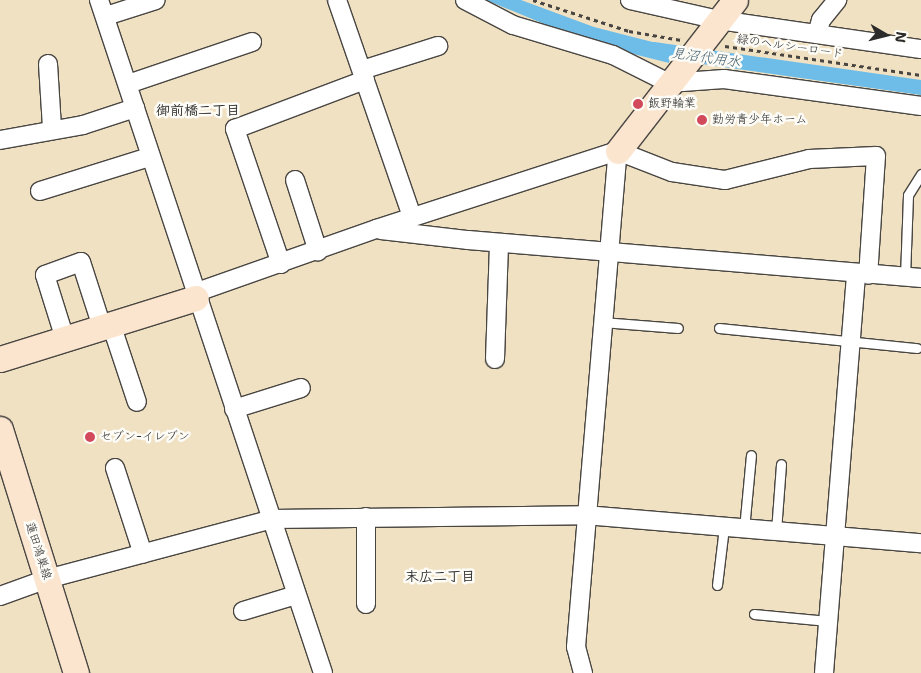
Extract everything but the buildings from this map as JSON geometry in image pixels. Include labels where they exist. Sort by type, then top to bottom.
[{"type":"street","points":[[99,0],[128,84],[149,157],[323,673]]},
{"type":"street","points":[[106,16],[156,0]]},
{"type":"street","points":[[337,0],[412,217]]},
{"type":"street","points":[[465,0],[513,25],[675,75],[724,79],[921,106]]},
{"type":"street","points":[[630,0],[655,4],[705,38],[817,34],[921,49]]},
{"type":"street","points":[[584,673],[576,647],[601,322],[618,151],[735,0]]},
{"type":"street","points":[[817,34],[821,20],[837,0]]},
{"type":"street","points":[[128,84],[252,42]]},
{"type":"street","points":[[281,264],[234,129],[438,46]]},
{"type":"street","points":[[48,64],[52,128]]},
{"type":"street","points":[[0,140],[52,128],[83,125],[135,108]]},
{"type":"street","points":[[0,359],[196,298],[200,291],[376,229],[618,151],[672,172],[725,180],[809,159],[876,156],[862,274],[851,341],[824,673]]},
{"type":"street","points":[[40,191],[149,157]]},
{"type":"street","points":[[295,180],[318,251]]},
{"type":"street","points":[[376,229],[499,243],[913,278]]},
{"type":"street","points":[[495,358],[499,243]]},
{"type":"street","points":[[65,339],[45,275],[81,262],[137,402]]},
{"type":"street","points":[[234,409],[301,388]]},
{"type":"street","name":"蓮田鴻巣線","points":[[0,429],[76,673]]},
{"type":"street","points":[[115,468],[143,554]]},
{"type":"street","points":[[0,596],[47,579],[272,519],[585,515],[921,543]]},
{"type":"street","points":[[366,517],[366,604]]},
{"type":"street","points":[[244,611],[296,595]]},
{"type":"lane","points":[[913,278],[908,195],[921,174]]},
{"type":"lane","points":[[601,322],[678,328]]},
{"type":"lane","points":[[719,328],[917,348]]},
{"type":"lane","points":[[744,528],[751,455]]},
{"type":"lane","points":[[776,531],[780,464]]},
{"type":"lane","points":[[717,586],[724,527]]},
{"type":"lane","points":[[754,614],[828,621]]},
{"type":"path","name":"緑のヘルシーロード","points":[[534,0],[630,31],[705,38],[921,75]]},
{"type":"water","points":[[486,0],[521,0],[594,27],[672,47],[669,63],[590,43]]},
{"type":"waterway","name":"見沼代用水","points":[[653,49],[921,87]]},
{"type":"place","name":"飯野輪業","points":[[638,104]]},
{"type":"place","name":"勤労青少年ホーム","points":[[702,120]]},
{"type":"place","name":"セブン-イレブン","points":[[90,437]]},
{"type":"district","name":"御前橋二丁目","points":[[198,110]]},
{"type":"district","name":"末広二丁目","points":[[440,576]]}]
